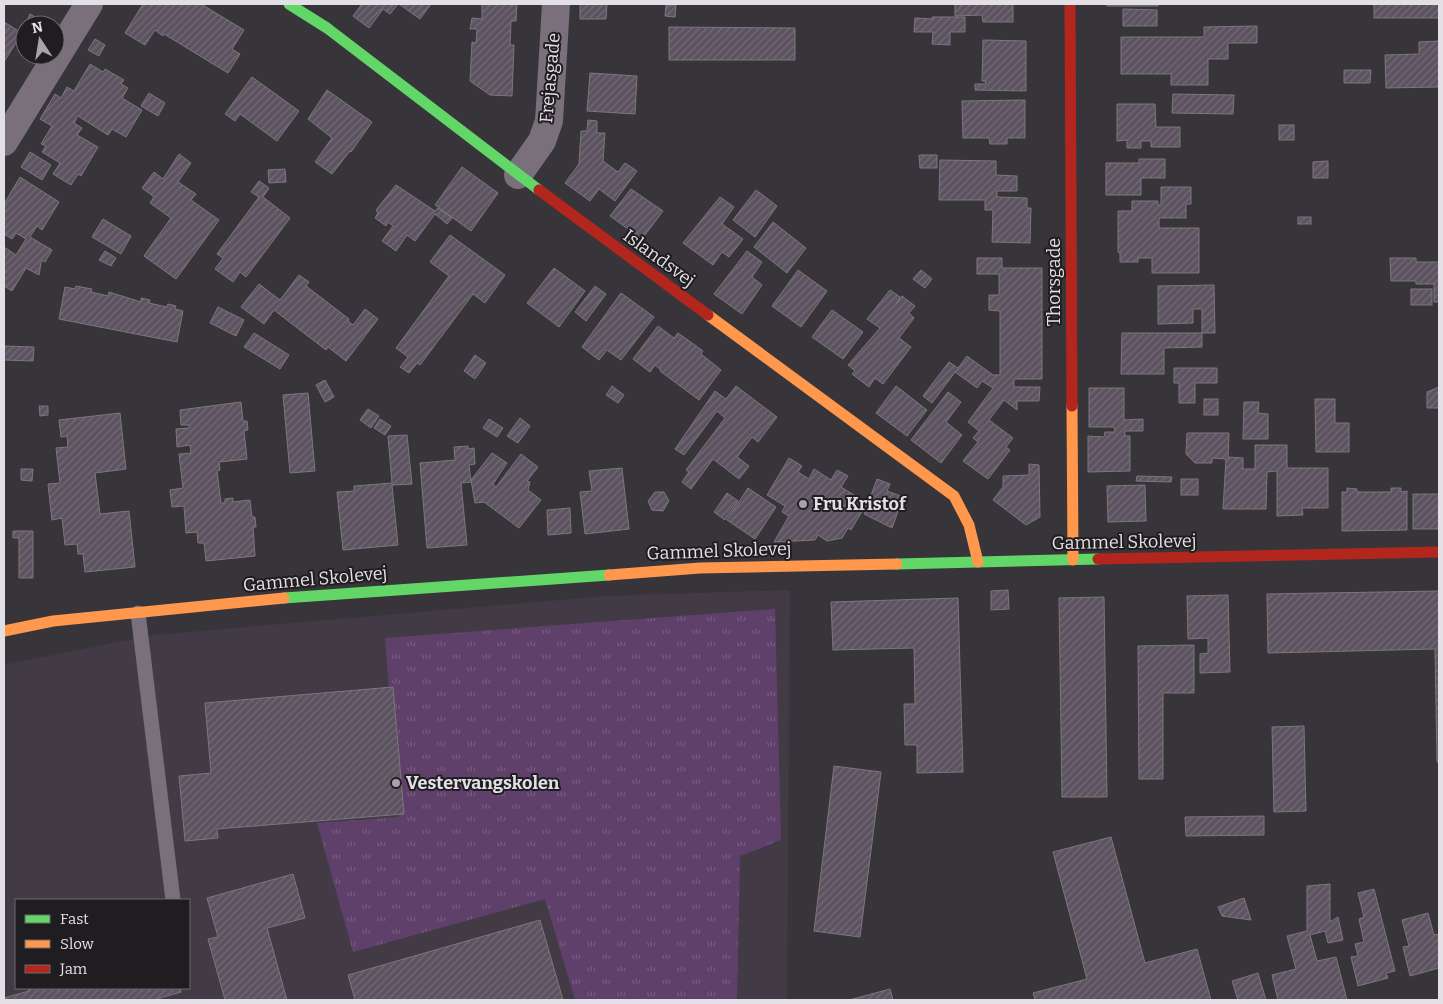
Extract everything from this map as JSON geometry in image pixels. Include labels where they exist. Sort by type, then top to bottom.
[{"type":"street","points":[[4,142],[89,4]]},
{"type":"street","name":"Islandsvej","points":[[289,4],[327,28],[518,175],[954,496],[968,525],[978,562]]},
{"type":"street","name":"Frejasgade","points":[[518,175],[542,141],[549,121],[556,4]]},
{"type":"street","name":"Thorsgade","points":[[1070,4],[1073,560]]},
{"type":"street","name":"Gammel Skolevej","points":[[4,631],[53,621],[309,596],[700,568],[1439,552]]},
{"type":"lane","points":[[138,613],[173,899]]},
{"type":"shaded area","name":"Vestervangskolen","points":[[790,590],[787,1000],[4,1000],[4,665],[153,635],[607,596]]},
{"type":"green space","points":[[775,609],[781,840],[740,856],[737,1000],[575,1000],[545,899],[353,952],[317,823],[399,817],[385,638]]},
{"type":"building","points":[[143,4],[201,4],[244,30],[232,49],[240,54],[228,73],[155,30],[145,45],[125,33]]},
{"type":"building","points":[[362,4],[398,4],[390,14],[383,9],[369,28],[353,16]]},
{"type":"building","points":[[399,4],[431,4],[420,19]]},
{"type":"building","points":[[482,4],[517,4],[516,21],[511,21],[510,45],[514,45],[512,96],[490,95],[470,81],[472,42],[476,43],[477,29],[470,29],[472,18],[482,19]]},
{"type":"building","points":[[580,4],[607,4],[606,19],[580,19]]},
{"type":"building","points":[[955,4],[1013,4],[1013,22],[983,22],[982,15],[955,16]]},
{"type":"building","points":[[1107,4],[1158,4],[1158,6],[1107,6]]},
{"type":"building","points":[[1374,4],[1439,4],[1439,18],[1374,18]]},
{"type":"building","points":[[666,5],[676,5],[675,17],[665,16]]},
{"type":"building","points":[[1123,9],[1157,10],[1157,26],[1123,26]]},
{"type":"building","points":[[932,17],[965,17],[965,32],[950,32],[950,45],[932,44],[933,32],[914,32],[915,18],[932,19]]},
{"type":"building","points":[[4,22],[15,29],[15,44],[4,62]]},
{"type":"building","points":[[1257,26],[1257,43],[1228,43],[1228,59],[1208,59],[1208,85],[1171,85],[1171,74],[1121,74],[1121,37],[1204,37],[1204,27]]},
{"type":"building","points":[[669,27],[795,28],[795,60],[669,60]]},
{"type":"building","points":[[95,39],[105,45],[99,56],[88,50]]},
{"type":"building","points":[[983,40],[1026,41],[1026,91],[975,90],[975,84],[985,84],[986,81],[982,81]]},
{"type":"building","points":[[1439,41],[1439,87],[1386,88],[1385,55],[1419,54],[1419,42]]},
{"type":"building","points":[[90,64],[103,72],[105,69],[124,80],[121,84],[128,88],[122,98],[142,110],[126,137],[112,129],[108,135],[78,116],[74,123],[82,128],[77,135],[98,147],[81,176],[78,174],[71,185],[53,174],[60,163],[42,152],[46,146],[41,144],[52,126],[40,119],[55,94],[61,98],[67,87],[74,91]]},
{"type":"building","points":[[1344,70],[1371,70],[1370,83],[1344,83]]},
{"type":"building","points":[[590,73],[637,76],[635,114],[587,111]]},
{"type":"building","points":[[252,77],[299,111],[277,141],[240,114],[235,121],[225,114]]},
{"type":"building","points":[[327,90],[372,122],[351,152],[332,174],[315,162],[332,138],[308,119]]},
{"type":"building","points":[[149,93],[165,103],[158,116],[141,106]]},
{"type":"building","points":[[1173,94],[1234,95],[1233,114],[1172,113]]},
{"type":"building","points":[[1025,100],[1025,138],[1007,138],[1007,144],[990,144],[989,138],[963,138],[962,101]]},
{"type":"building","points":[[1117,104],[1155,104],[1156,127],[1180,127],[1180,147],[1151,147],[1151,141],[1141,141],[1141,148],[1127,148],[1127,140],[1117,141]]},
{"type":"building","points":[[588,120],[597,121],[597,133],[605,133],[603,161],[618,172],[625,163],[637,171],[615,201],[599,189],[590,201],[565,183],[579,164],[581,131],[587,131]]},
{"type":"building","points":[[1279,125],[1294,125],[1294,140],[1279,140]]},
{"type":"building","points":[[30,152],[51,165],[42,180],[21,167]]},
{"type":"building","points":[[179,154],[191,163],[178,182],[196,194],[191,200],[219,220],[176,279],[144,256],[171,218],[150,203],[154,197],[142,188],[154,172],[163,179]]},
{"type":"building","points":[[919,155],[937,155],[937,168],[920,168]]},
{"type":"building","points":[[1139,159],[1165,159],[1165,178],[1141,178],[1141,195],[1106,195],[1106,163],[1139,163]]},
{"type":"building","points":[[940,160],[996,161],[996,175],[1017,176],[1017,191],[997,191],[997,197],[1027,198],[1027,208],[1031,208],[1030,243],[992,242],[993,210],[985,210],[985,200],[939,200]]},
{"type":"building","points":[[1328,161],[1328,178],[1313,178],[1313,162]]},
{"type":"building","points":[[462,167],[498,193],[471,231],[435,205]]},
{"type":"building","points":[[285,169],[286,182],[269,183],[268,170]]},
{"type":"building","points":[[20,177],[59,202],[42,230],[37,226],[30,237],[52,250],[45,262],[42,260],[39,275],[26,268],[12,291],[4,286],[4,247],[16,255],[26,239],[16,233],[12,239],[4,234],[4,204]]},
{"type":"building","points":[[259,181],[269,188],[263,197],[290,218],[246,277],[240,272],[233,282],[215,269],[223,258],[217,254],[259,197],[251,192]]},
{"type":"building","points":[[396,185],[435,211],[438,208],[452,218],[447,224],[435,214],[415,241],[407,235],[396,251],[382,241],[393,226],[388,222],[386,226],[375,218],[378,213],[376,210]]},
{"type":"building","points":[[1161,187],[1191,187],[1191,204],[1186,204],[1186,218],[1159,218],[1159,228],[1199,228],[1199,273],[1152,273],[1152,258],[1138,258],[1138,262],[1120,262],[1120,253],[1118,252],[1118,211],[1132,211],[1132,201],[1158,201],[1158,205],[1161,205]]},
{"type":"building","points":[[631,189],[663,211],[642,239],[610,216]]},
{"type":"building","points":[[756,190],[777,206],[755,237],[733,220]]},
{"type":"building","points":[[720,197],[734,207],[722,224],[743,239],[729,257],[722,252],[713,265],[683,243]]},
{"type":"building","points":[[1298,217],[1311,217],[1311,224],[1298,224]]},
{"type":"building","points":[[103,219],[131,236],[121,254],[92,237]]},
{"type":"building","points":[[773,222],[806,248],[787,273],[754,247]]},
{"type":"building","points":[[450,235],[505,275],[485,303],[473,294],[420,365],[417,363],[409,373],[400,367],[408,357],[396,348],[449,276],[430,262]]},
{"type":"building","points":[[105,251],[116,258],[111,266],[99,260]]},
{"type":"building","points":[[747,251],[762,262],[752,277],[762,285],[742,314],[714,294]]},
{"type":"building","points":[[977,258],[1002,258],[1002,268],[1042,268],[1042,379],[1014,379],[1014,387],[1040,387],[1039,401],[1017,401],[1017,410],[1004,400],[989,420],[1013,438],[1006,447],[1010,450],[988,479],[963,461],[978,442],[973,438],[979,431],[968,422],[993,388],[982,381],[977,388],[955,372],[932,403],[923,396],[949,362],[958,368],[967,356],[993,375],[1000,375],[1000,311],[989,310],[989,295],[999,295],[999,274],[977,274]]},
{"type":"building","points":[[1390,258],[1416,258],[1416,262],[1439,262],[1439,302],[1434,302],[1434,284],[1416,284],[1416,281],[1391,281]]},
{"type":"building","points":[[554,268],[585,291],[559,327],[527,303]]},
{"type":"building","points":[[798,270],[827,291],[801,327],[772,306]]},
{"type":"building","points":[[921,270],[932,279],[925,288],[913,279]]},
{"type":"building","points":[[299,275],[309,282],[306,286],[349,319],[348,321],[353,325],[365,309],[378,319],[346,361],[328,347],[326,350],[274,310],[264,324],[241,307],[259,284],[280,300]]},
{"type":"building","points":[[1214,285],[1215,333],[1202,333],[1202,309],[1193,309],[1193,323],[1158,324],[1158,286]]},
{"type":"building","points":[[76,286],[92,289],[91,292],[108,296],[109,292],[141,302],[141,298],[150,300],[149,303],[167,307],[168,304],[176,306],[175,309],[183,311],[177,342],[59,319],[65,287],[75,289]]},
{"type":"building","points":[[595,286],[606,294],[586,321],[575,312]]},
{"type":"building","points":[[1411,289],[1432,289],[1432,305],[1411,305]]},
{"type":"building","points":[[890,290],[900,297],[896,304],[902,296],[915,306],[909,313],[914,318],[899,338],[911,347],[883,384],[875,378],[869,387],[852,374],[855,371],[848,365],[880,328],[867,319]]},
{"type":"building","points":[[621,293],[654,317],[621,360],[607,350],[599,360],[582,347]]},
{"type":"building","points":[[218,307],[244,320],[236,336],[210,323]]},
{"type":"building","points":[[832,310],[863,332],[843,359],[812,337]]},
{"type":"building","points":[[658,326],[674,338],[678,333],[703,351],[701,354],[721,370],[699,400],[660,371],[655,365],[650,372],[633,359]]},
{"type":"building","points":[[254,333],[289,355],[280,369],[244,347]]},
{"type":"building","points":[[1122,333],[1202,333],[1202,347],[1164,348],[1164,374],[1121,374]]},
{"type":"building","points":[[4,346],[34,347],[33,361],[4,360]]},
{"type":"building","points":[[475,355],[486,363],[475,379],[464,371]]},
{"type":"building","points":[[1174,368],[1217,368],[1217,383],[1195,383],[1195,403],[1179,403],[1179,383],[1174,383]]},
{"type":"building","points":[[325,380],[334,397],[325,402],[316,385]]},
{"type":"building","points":[[612,386],[624,395],[618,403],[606,395]]},
{"type":"building","points":[[736,386],[777,417],[758,442],[752,437],[737,457],[749,466],[739,479],[713,459],[691,489],[682,482],[689,472],[686,470],[725,418],[717,411],[684,455],[675,449],[715,391],[726,399]]},
{"type":"building","points":[[896,386],[927,410],[907,436],[876,413]]},
{"type":"building","points":[[1439,387],[1439,408],[1427,408],[1427,392]]},
{"type":"building","points":[[1089,388],[1124,388],[1124,420],[1143,419],[1143,431],[1125,431],[1125,436],[1130,436],[1130,471],[1088,472],[1088,436],[1104,437],[1105,432],[1115,432],[1114,427],[1089,427]]},
{"type":"building","points":[[948,392],[961,402],[946,422],[962,435],[941,463],[911,440]]},
{"type":"building","points":[[308,393],[315,471],[290,473],[283,395]]},
{"type":"building","points":[[1204,399],[1218,399],[1218,415],[1204,415]]},
{"type":"building","points":[[1315,399],[1335,399],[1335,423],[1349,423],[1349,452],[1316,452]]},
{"type":"building","points":[[241,402],[243,421],[247,421],[248,430],[244,431],[247,459],[219,462],[220,470],[217,471],[221,503],[225,503],[225,499],[233,498],[233,502],[250,500],[252,517],[255,517],[256,527],[253,527],[255,556],[206,561],[204,543],[198,543],[197,532],[186,533],[184,506],[172,507],[170,490],[183,488],[179,454],[191,453],[190,445],[177,447],[176,429],[189,428],[189,425],[181,425],[180,410]]},
{"type":"building","points":[[1244,402],[1259,402],[1258,413],[1268,414],[1268,439],[1243,439]]},
{"type":"building","points":[[39,406],[48,406],[48,415],[40,416]]},
{"type":"building","points":[[368,409],[379,416],[371,428],[360,420]]},
{"type":"building","points":[[120,413],[126,469],[95,473],[100,514],[129,511],[135,567],[85,572],[83,554],[78,554],[77,544],[65,545],[62,518],[52,520],[48,484],[60,483],[56,448],[68,447],[67,436],[61,437],[59,420]]},
{"type":"building","points":[[520,418],[530,426],[518,443],[507,436]]},
{"type":"building","points":[[380,419],[391,426],[385,435],[374,428]]},
{"type":"building","points":[[489,419],[503,428],[497,437],[483,428]]},
{"type":"building","points":[[1187,433],[1229,433],[1228,457],[1243,458],[1243,469],[1255,469],[1255,445],[1287,445],[1287,468],[1328,468],[1328,508],[1302,508],[1303,515],[1277,516],[1277,471],[1267,472],[1266,509],[1223,509],[1226,459],[1212,458],[1212,463],[1195,463],[1186,454]]},
{"type":"building","points":[[407,435],[412,484],[392,485],[398,545],[343,550],[337,492],[354,491],[354,486],[392,483],[388,436]]},
{"type":"building","points":[[468,446],[468,449],[474,448],[475,464],[469,465],[471,482],[461,483],[467,545],[427,548],[420,463],[455,460],[454,447]]},
{"type":"building","points":[[492,453],[507,463],[493,484],[496,487],[521,454],[538,467],[527,481],[530,482],[528,490],[541,500],[519,528],[484,502],[475,503],[471,480]]},
{"type":"building","points":[[789,458],[802,466],[798,472],[809,479],[814,469],[831,480],[837,470],[848,476],[841,487],[867,503],[851,530],[848,528],[842,538],[827,541],[818,535],[815,540],[774,542],[789,516],[782,512],[785,506],[767,495]]},
{"type":"building","points":[[1029,464],[1039,465],[1040,517],[1026,525],[993,500],[1003,487],[1003,476],[1029,475]]},
{"type":"building","points":[[622,468],[629,529],[585,534],[580,492],[592,491],[589,471]]},
{"type":"building","points":[[21,469],[33,469],[32,481],[21,480]]},
{"type":"building","points":[[1137,476],[1172,477],[1171,482],[1136,481]]},
{"type":"building","points":[[877,479],[890,484],[887,491],[903,497],[892,528],[864,514]]},
{"type":"building","points":[[1181,479],[1198,479],[1198,495],[1181,495]]},
{"type":"building","points":[[1145,485],[1146,521],[1108,522],[1107,486]]},
{"type":"building","points":[[748,488],[776,507],[755,539],[727,520]]},
{"type":"building","points":[[1347,488],[1357,489],[1357,492],[1391,492],[1391,488],[1401,488],[1401,492],[1407,491],[1407,530],[1342,531],[1342,492],[1347,492]]},
{"type":"building","points":[[655,492],[664,492],[669,501],[663,511],[652,510],[648,501]]},
{"type":"building","points":[[727,493],[738,501],[725,520],[714,512]]},
{"type":"building","points":[[1413,494],[1439,494],[1439,529],[1413,529]]},
{"type":"building","points":[[570,508],[571,533],[548,535],[547,510]]},
{"type":"building","points":[[13,531],[33,531],[33,578],[19,578],[19,538],[13,538]]},
{"type":"building","points":[[1008,590],[1009,609],[991,610],[991,591]]},
{"type":"building","points":[[1439,591],[1439,762],[1437,762],[1435,649],[1268,653],[1267,594]]},
{"type":"building","points":[[1228,595],[1230,672],[1200,673],[1200,654],[1208,653],[1208,638],[1188,639],[1187,596]]},
{"type":"building","points":[[1104,597],[1107,797],[1062,797],[1059,598]]},
{"type":"building","points":[[958,598],[963,772],[917,773],[917,745],[905,745],[904,704],[915,704],[914,648],[833,650],[831,602]]},
{"type":"building","points":[[1194,645],[1194,693],[1163,693],[1163,779],[1139,779],[1138,646]]},
{"type":"building","points":[[393,687],[404,814],[217,829],[218,838],[185,841],[179,776],[211,773],[205,703]]},
{"type":"building","points":[[1304,726],[1306,811],[1274,812],[1272,727]]},
{"type":"building","points":[[834,766],[881,772],[860,937],[814,931]]},
{"type":"building","points":[[1264,816],[1264,835],[1186,836],[1185,817]]},
{"type":"building","points":[[1111,837],[1145,963],[1197,949],[1211,1000],[1035,1000],[1033,993],[1087,979],[1053,852]]},
{"type":"building","points":[[293,874],[305,918],[267,928],[287,1000],[225,1000],[208,939],[218,937],[207,898]]},
{"type":"building","points":[[1330,884],[1330,922],[1338,917],[1343,940],[1328,943],[1325,931],[1310,935],[1317,961],[1336,957],[1347,1000],[1278,1000],[1272,975],[1296,969],[1287,936],[1307,931],[1307,886]]},
{"type":"building","points":[[1374,889],[1395,971],[1386,973],[1388,978],[1358,986],[1351,957],[1358,956],[1355,944],[1364,942],[1359,919],[1364,917],[1358,893]]},
{"type":"building","points":[[1244,898],[1251,920],[1222,916],[1218,907]]},
{"type":"building","points":[[1428,913],[1434,935],[1439,934],[1439,968],[1410,976],[1403,947],[1409,946],[1402,920]]},
{"type":"building","points":[[540,920],[563,1000],[355,1000],[348,975]]},
{"type":"building","points":[[1258,973],[1266,1000],[1238,1000],[1232,981]]},
{"type":"building","points":[[28,989],[180,989],[181,992],[153,1000],[4,1000],[4,998],[29,991]]},
{"type":"building","points":[[890,989],[893,1000],[849,1000]]},
{"type":"traffic: fast","points":[[289,4],[327,28],[539,190]]},
{"type":"traffic: fast","points":[[897,564],[1098,559]]},
{"type":"traffic: fast","points":[[284,598],[609,575]]},
{"type":"traffic: slow","points":[[708,315],[954,496],[969,525],[978,562]]},
{"type":"traffic: slow","points":[[1072,406],[1073,560]]},
{"type":"traffic: slow","points":[[609,575],[700,568],[897,564]]},
{"type":"traffic: slow","points":[[4,631],[53,621],[284,598]]},
{"type":"traffic: jam","points":[[1070,4],[1072,406]]},
{"type":"traffic: jam","points":[[539,190],[708,315]]},
{"type":"traffic: jam","points":[[1098,559],[1439,552]]},
{"type":"place","name":"Fru Kristof","points":[[803,504]]},
{"type":"place","name":"Vestervangskolen","points":[[396,783]]}]
